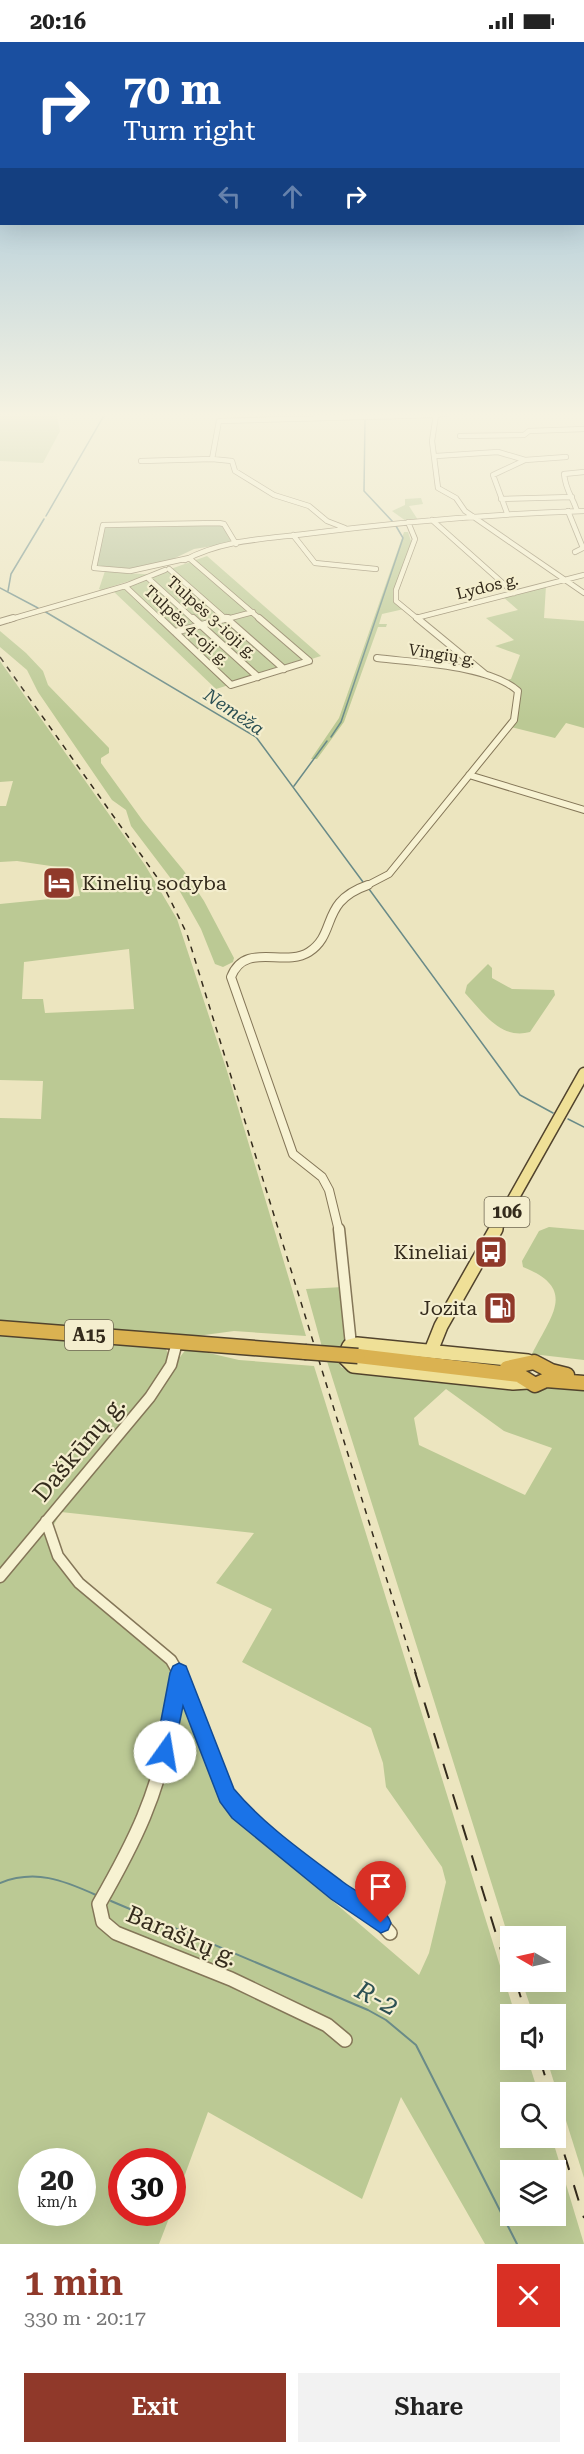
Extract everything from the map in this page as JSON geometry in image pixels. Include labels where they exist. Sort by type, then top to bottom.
[{"type":"highway","name":"A15","points":[[0,1328],[305,1352],[354,1350],[476,1368],[584,1377]]},
{"type":"highway","name":"A15","points":[[533,1373],[584,1383]]},
{"type":"main road","name":"106","points":[[430,1351],[441,1326],[584,1073]]},
{"type":"main road","points":[[345,1349],[430,1351],[533,1373],[513,1383],[353,1366],[344,1357],[345,1349]]},
{"type":"street","points":[[320,515],[327,521],[345,528]]},
{"type":"street","points":[[236,543],[224,524],[219,523],[103,525],[93,568],[158,570],[169,568],[208,548],[236,543],[345,528],[488,515]]},
{"type":"street","points":[[569,515],[583,548],[575,552]]},
{"type":"street","points":[[475,516],[584,593]]},
{"type":"street","points":[[432,520],[514,592]]},
{"type":"street","name":"Vingių g.","points":[[408,522],[414,543],[395,596],[399,603],[416,618],[485,675]]},
{"type":"street","points":[[293,536],[316,563],[376,568]]},
{"type":"street","points":[[0,622],[148,578],[158,570],[189,558]]},
{"type":"street","points":[[189,558],[309,661],[258,677]]},
{"type":"street","points":[[169,568],[284,669]]},
{"type":"street","name":"Lydos g.","points":[[416,618],[584,575]]},
{"type":"street","name":"Tulpės 3-ioji g.","points":[[148,578],[258,677]]},
{"type":"street","name":"Tulpės 4-oji g.","points":[[124,586],[231,685],[258,677]]},
{"type":"street","points":[[175,632],[252,612]]},
{"type":"street","name":"Vingių g.","points":[[377,658],[485,675]]},
{"type":"street","points":[[354,1350],[339,1227],[325,1182],[317,1172],[293,1154],[239,999],[232,971],[245,960],[301,956],[312,951],[342,898],[378,883],[389,874],[516,714],[518,691],[515,685],[485,675]]},
{"type":"street","points":[[468,775],[584,810]]},
{"type":"street","name":"Daškūnų g.","points":[[0,1577],[150,1397],[171,1365],[177,1342]]},
{"type":"street","points":[[46,1521],[58,1556],[79,1582],[171,1660],[179,1673],[227,1796],[247,1817],[338,1892],[372,1913],[390,1933]]},
{"type":"street","name":"Baraškų g.","points":[[179,1673],[165,1752],[147,1812],[138,1835],[99,1904],[103,1922],[116,1933],[231,1979],[327,2025],[345,2040]]},
{"type":"green space","points":[[397,515],[415,515],[418,520],[406,521]]},
{"type":"green space","points":[[222,525],[232,543],[194,549],[154,568],[95,568],[102,527]]},
{"type":"green space","points":[[404,532],[408,532],[412,544],[394,595],[404,609],[382,614],[379,624],[387,624],[386,627],[378,627],[344,722],[317,759],[311,759],[339,718]]},
{"type":"green space","points":[[207,556],[321,656],[216,689],[112,590]]},
{"type":"green space","points":[[105,571],[151,574],[101,590],[99,589]]},
{"type":"green space","points":[[546,586],[544,618],[584,621],[584,728],[566,723],[555,738],[511,727],[520,691],[516,685],[506,680],[511,679],[520,655],[495,646],[514,640],[486,618],[518,610],[502,596]]},
{"type":"green space","points":[[0,631],[43,671],[48,685],[109,748],[109,753],[101,758],[101,763],[143,821],[184,871],[204,901],[234,958],[233,962],[223,967],[215,964],[201,929],[178,888],[131,826],[126,810],[112,800],[38,692],[27,670],[0,647]]},
{"type":"green space","points":[[0,661],[145,865],[177,919],[227,1071],[306,1336],[234,1331],[197,1336],[0,1323],[0,1118],[41,1119],[43,1081],[0,1080],[0,904],[80,896],[75,873],[71,869],[17,861],[0,862],[0,806],[6,806],[13,781],[0,782]],"holes":[[[129,949],[134,1009],[45,1013],[43,999],[22,999],[24,962]]]},
{"type":"green space","points":[[488,964],[492,968],[492,978],[512,989],[554,990],[555,995],[530,1032],[510,1032],[501,1028],[493,1023],[465,993],[467,985]]},
{"type":"green space","points":[[549,1227],[584,1230],[584,1360],[532,1354],[552,1315],[555,1294],[550,1284],[540,1275],[523,1267],[522,1261],[539,1231]]},
{"type":"green space","points":[[343,1287],[347,1341],[341,1349],[322,1347],[306,1289]]},
{"type":"green space","points":[[0,1334],[161,1347],[166,1349],[169,1356],[180,1357],[187,1348],[239,1360],[314,1366],[500,1966],[500,1992],[508,1992],[512,2004],[500,2004],[500,2070],[531,2070],[535,2082],[500,2082],[500,2148],[555,2148],[559,2160],[500,2160],[500,2226],[566,2226],[566,2184],[584,2244],[485,2244],[401,2097],[362,2199],[208,2112],[186,2172],[186,2148],[108,2148],[108,2226],[166,2226],[159,2244],[0,2244]],"holes":[[[61,1512],[254,1533],[216,1583],[272,1609],[242,1662],[371,1728],[383,1763],[386,1787],[442,1867],[446,1882],[429,1953],[419,1975],[237,1819],[220,1795],[211,1777],[174,1671],[56,1562],[47,1537]]]},
{"type":"green space","points":[[326,1358],[338,1359],[341,1367],[350,1371],[584,1388],[584,2178],[566,2121],[566,2082],[554,2082],[550,2070],[566,2070],[566,2004],[530,2004],[525,1992],[566,1992],[566,1926],[505,1926]],"holes":[[[446,1389],[504,1431],[552,1448],[525,1495],[419,1445],[414,1418]]]},
{"type":"waterway","points":[[386,515],[393,522]]},
{"type":"waterway","points":[[8,591],[11,574],[44,519]]},
{"type":"waterway","points":[[331,737],[341,722],[403,538],[396,526]]},
{"type":"waterway","name":"Nemėža","points":[[0,588],[38,608]]},
{"type":"waterway","name":"Nemėža","points":[[44,611],[256,737],[363,882]]},
{"type":"waterway","points":[[294,786],[327,741]]},
{"type":"waterway","name":"Nemėža","points":[[369,889],[520,1095],[553,1113]]},
{"type":"waterway","name":"Nemėža","points":[[568,1119],[584,1127]]},
{"type":"waterway","name":"R-2","points":[[0,1883],[25,1877],[49,1878],[96,1895]]},
{"type":"waterway","name":"R-2","points":[[111,1901],[368,2010],[386,2020],[416,2045],[517,2244]]},
{"type":"railway","points":[[0,657],[164,887],[187,934],[416,1674]]},
{"type":"railway","points":[[415,1672],[500,1947]]},
{"type":"railway","points":[[519,1992],[523,2004]]},
{"type":"railway","points":[[543,2070],[547,2082]]},
{"type":"railway","points":[[562,2148],[584,2218]]},
{"type":"place","name":"Kinelių sodyba","points":[[59,883]]},
{"type":"place","name":"Kineliai","points":[[491,1252]]},
{"type":"place","name":"Jozita","points":[[500,1308]]},
{"type":"route","points":[[165,1752],[175,1708],[179,1673],[189,1693],[204,1741],[227,1796],[239,1811],[338,1892],[372,1913],[381,1923]]}]
